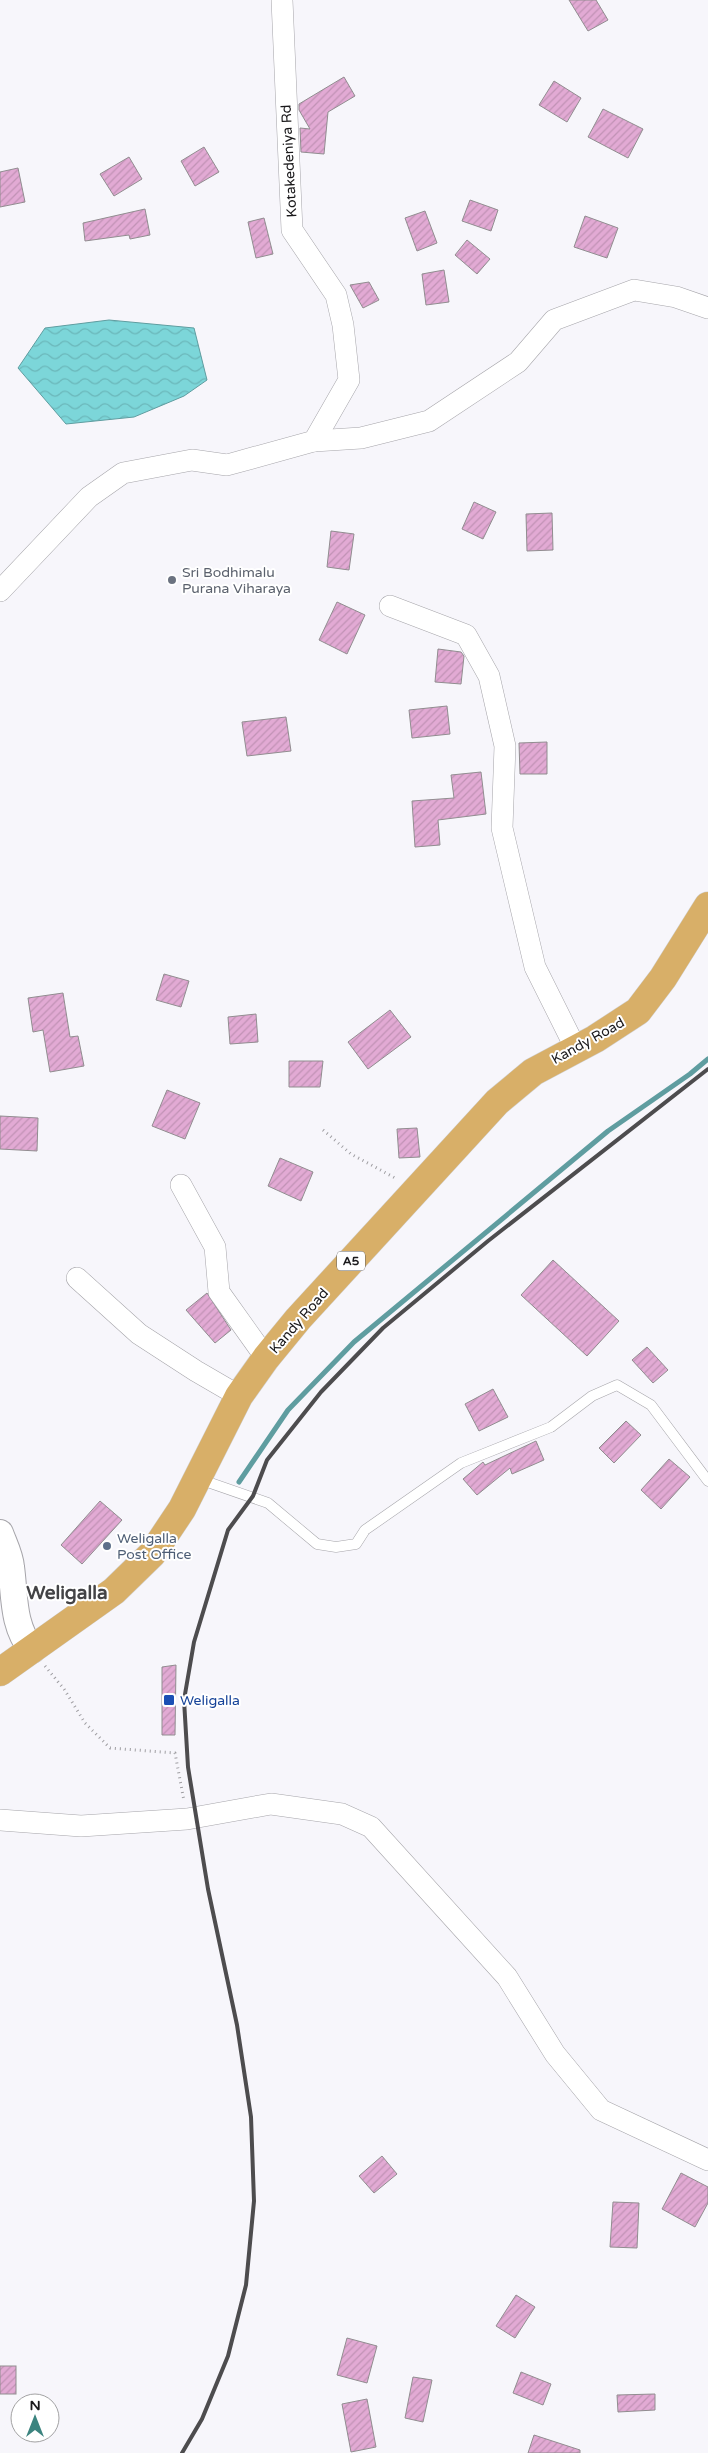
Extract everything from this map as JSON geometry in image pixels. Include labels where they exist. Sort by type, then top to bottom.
[{"type":"highway","name":"Kandy Road","points":[[0,1672],[79,1618],[132,1575],[152,1554],[168,1533],[198,1479],[239,1396],[266,1358],[298,1319],[414,1191],[515,1085],[550,1061],[576,1049],[627,1020],[638,1011],[663,978],[708,906]]},
{"type":"street","name":"Kotakedeniya Rd","points":[[282,0],[292,230],[336,295],[343,325],[349,380],[314,441]]},
{"type":"street","points":[[0,591],[89,497],[123,473],[192,460],[227,465],[314,441],[361,438],[429,422],[518,362],[554,320],[634,290],[676,297],[708,308]]},
{"type":"street","points":[[390,606],[466,635],[489,676],[505,746],[502,828],[535,967],[576,1049]]},
{"type":"street","points":[[181,1185],[215,1247],[219,1292],[266,1358]]},
{"type":"street","points":[[77,1278],[139,1334],[239,1396]]},
{"type":"street","points":[[0,1533],[11,1564],[15,1612],[20,1633],[32,1650]]},
{"type":"street","points":[[0,1820],[81,1826],[187,1819],[271,1804],[342,1814],[371,1827],[507,1977],[555,2054],[600,2110],[708,2160]]},
{"type":"lane","points":[[198,1479],[268,1503],[317,1544],[336,1547],[356,1544],[365,1530],[461,1463],[551,1427],[592,1396],[617,1385],[652,1405],[708,1481]]},
{"type":"path","points":[[323,1130],[351,1154],[397,1179],[414,1191]]},
{"type":"path","points":[[32,1650],[64,1690],[85,1723],[110,1748],[175,1754],[187,1819]]},
{"type":"water","points":[[109,320],[194,328],[207,380],[184,396],[134,417],[66,424],[18,368],[45,328]]},
{"type":"building","points":[[569,0],[596,0],[608,20],[588,31]]},
{"type":"building","points":[[344,77],[355,96],[328,112],[324,154],[301,152],[300,128],[310,129],[299,110],[299,104]]},
{"type":"building","points":[[554,81],[581,98],[567,122],[539,105]]},
{"type":"building","points":[[603,109],[643,129],[628,158],[588,137]]},
{"type":"building","points":[[204,147],[219,172],[195,186],[181,161]]},
{"type":"building","points":[[129,157],[142,179],[114,196],[100,174]]},
{"type":"building","points":[[18,168],[25,202],[0,207],[0,172]]},
{"type":"building","points":[[470,200],[498,210],[491,231],[462,221]]},
{"type":"building","points":[[145,209],[150,235],[130,239],[129,235],[85,241],[83,223]]},
{"type":"building","points":[[425,211],[437,243],[417,251],[405,218]]},
{"type":"building","points":[[585,216],[618,228],[607,258],[574,247]]},
{"type":"building","points":[[264,218],[273,254],[256,258],[248,222]]},
{"type":"building","points":[[467,240],[490,259],[477,274],[455,255]]},
{"type":"building","points":[[444,270],[449,302],[426,305],[422,274]]},
{"type":"building","points":[[369,282],[379,300],[363,308],[350,285]]},
{"type":"building","points":[[474,502],[496,512],[483,539],[462,529]]},
{"type":"building","points":[[552,513],[553,550],[527,551],[526,514]]},
{"type":"building","points":[[331,531],[354,534],[349,570],[327,567]]},
{"type":"building","points":[[337,602],[365,615],[347,654],[319,640]]},
{"type":"building","points":[[438,649],[461,652],[464,656],[461,684],[435,682]]},
{"type":"building","points":[[447,706],[450,734],[412,738],[409,710]]},
{"type":"building","points":[[286,717],[291,751],[247,756],[242,722]]},
{"type":"building","points":[[547,742],[547,774],[520,774],[519,743]]},
{"type":"building","points":[[481,772],[486,814],[438,820],[440,845],[415,847],[412,801],[454,798],[451,775]]},
{"type":"building","points":[[164,974],[189,981],[181,1007],[156,1000]]},
{"type":"building","points":[[63,993],[70,1037],[78,1036],[84,1066],[50,1072],[43,1030],[33,1032],[28,998]]},
{"type":"building","points":[[390,1010],[411,1037],[368,1069],[348,1042]]},
{"type":"building","points":[[256,1014],[258,1042],[230,1044],[228,1017]]},
{"type":"building","points":[[289,1061],[323,1061],[320,1087],[289,1087]]},
{"type":"building","points":[[167,1090],[200,1103],[185,1139],[152,1126]]},
{"type":"building","points":[[0,1116],[38,1118],[37,1151],[0,1149]]},
{"type":"building","points":[[417,1128],[420,1157],[399,1158],[397,1129]]},
{"type":"building","points":[[280,1158],[313,1172],[301,1201],[268,1186]]},
{"type":"building","points":[[553,1260],[619,1321],[587,1356],[521,1295]]},
{"type":"building","points":[[207,1293],[231,1330],[215,1343],[186,1310]]},
{"type":"building","points":[[647,1347],[668,1370],[653,1383],[632,1360]]},
{"type":"building","points":[[493,1389],[508,1417],[479,1431],[465,1404]]},
{"type":"building","points":[[626,1421],[641,1435],[614,1463],[599,1448]]},
{"type":"building","points":[[536,1441],[544,1460],[512,1474],[510,1468],[477,1495],[463,1479],[483,1462],[485,1465]]},
{"type":"building","points":[[669,1459],[690,1477],[661,1509],[641,1490]]},
{"type":"building","points":[[100,1501],[122,1520],[82,1564],[61,1545]]},
{"type":"building","name":"Weligalla","points":[[176,1665],[175,1735],[162,1735],[162,1667]]},
{"type":"building","points":[[382,2156],[397,2174],[374,2193],[359,2176]]},
{"type":"building","points":[[681,2173],[708,2187],[708,2203],[695,2227],[662,2209]]},
{"type":"building","points":[[613,2202],[639,2203],[637,2248],[610,2247]]},
{"type":"building","points":[[516,2295],[535,2307],[515,2338],[496,2326]]},
{"type":"building","points":[[347,2338],[377,2346],[367,2383],[337,2375]]},
{"type":"building","points":[[0,2366],[16,2366],[16,2393],[0,2394]]},
{"type":"building","points":[[521,2372],[551,2384],[543,2405],[513,2393]]},
{"type":"building","points":[[413,2377],[432,2380],[423,2422],[405,2418]]},
{"type":"building","points":[[655,2394],[655,2410],[618,2412],[617,2395]]},
{"type":"building","points":[[367,2399],[376,2447],[351,2452],[342,2404]]},
{"type":"building","points":[[534,2435],[580,2450],[580,2453],[528,2453]]},
{"type":"waterway","points":[[239,1482],[288,1410],[354,1342],[608,1131],[690,1074],[708,1059]]},
{"type":"railway","points":[[182,2453],[202,2419],[228,2356],[246,2285],[254,2201],[251,2117],[237,2025],[208,1889],[188,1767],[184,1700],[194,1642],[228,1530],[253,1496],[267,1460],[321,1392],[383,1328],[488,1241],[708,1069]]},
{"type":"place","name":"Sri Bodhimalu Purana Viharaya","points":[[172,580]]},
{"type":"place","name":"Weligalla Post Office","points":[[107,1546]]},
{"type":"place","name":"Weligalla","points":[[169,1700]]},
{"type":"district","name":"Weligalla","points":[[67,1593]]}]
